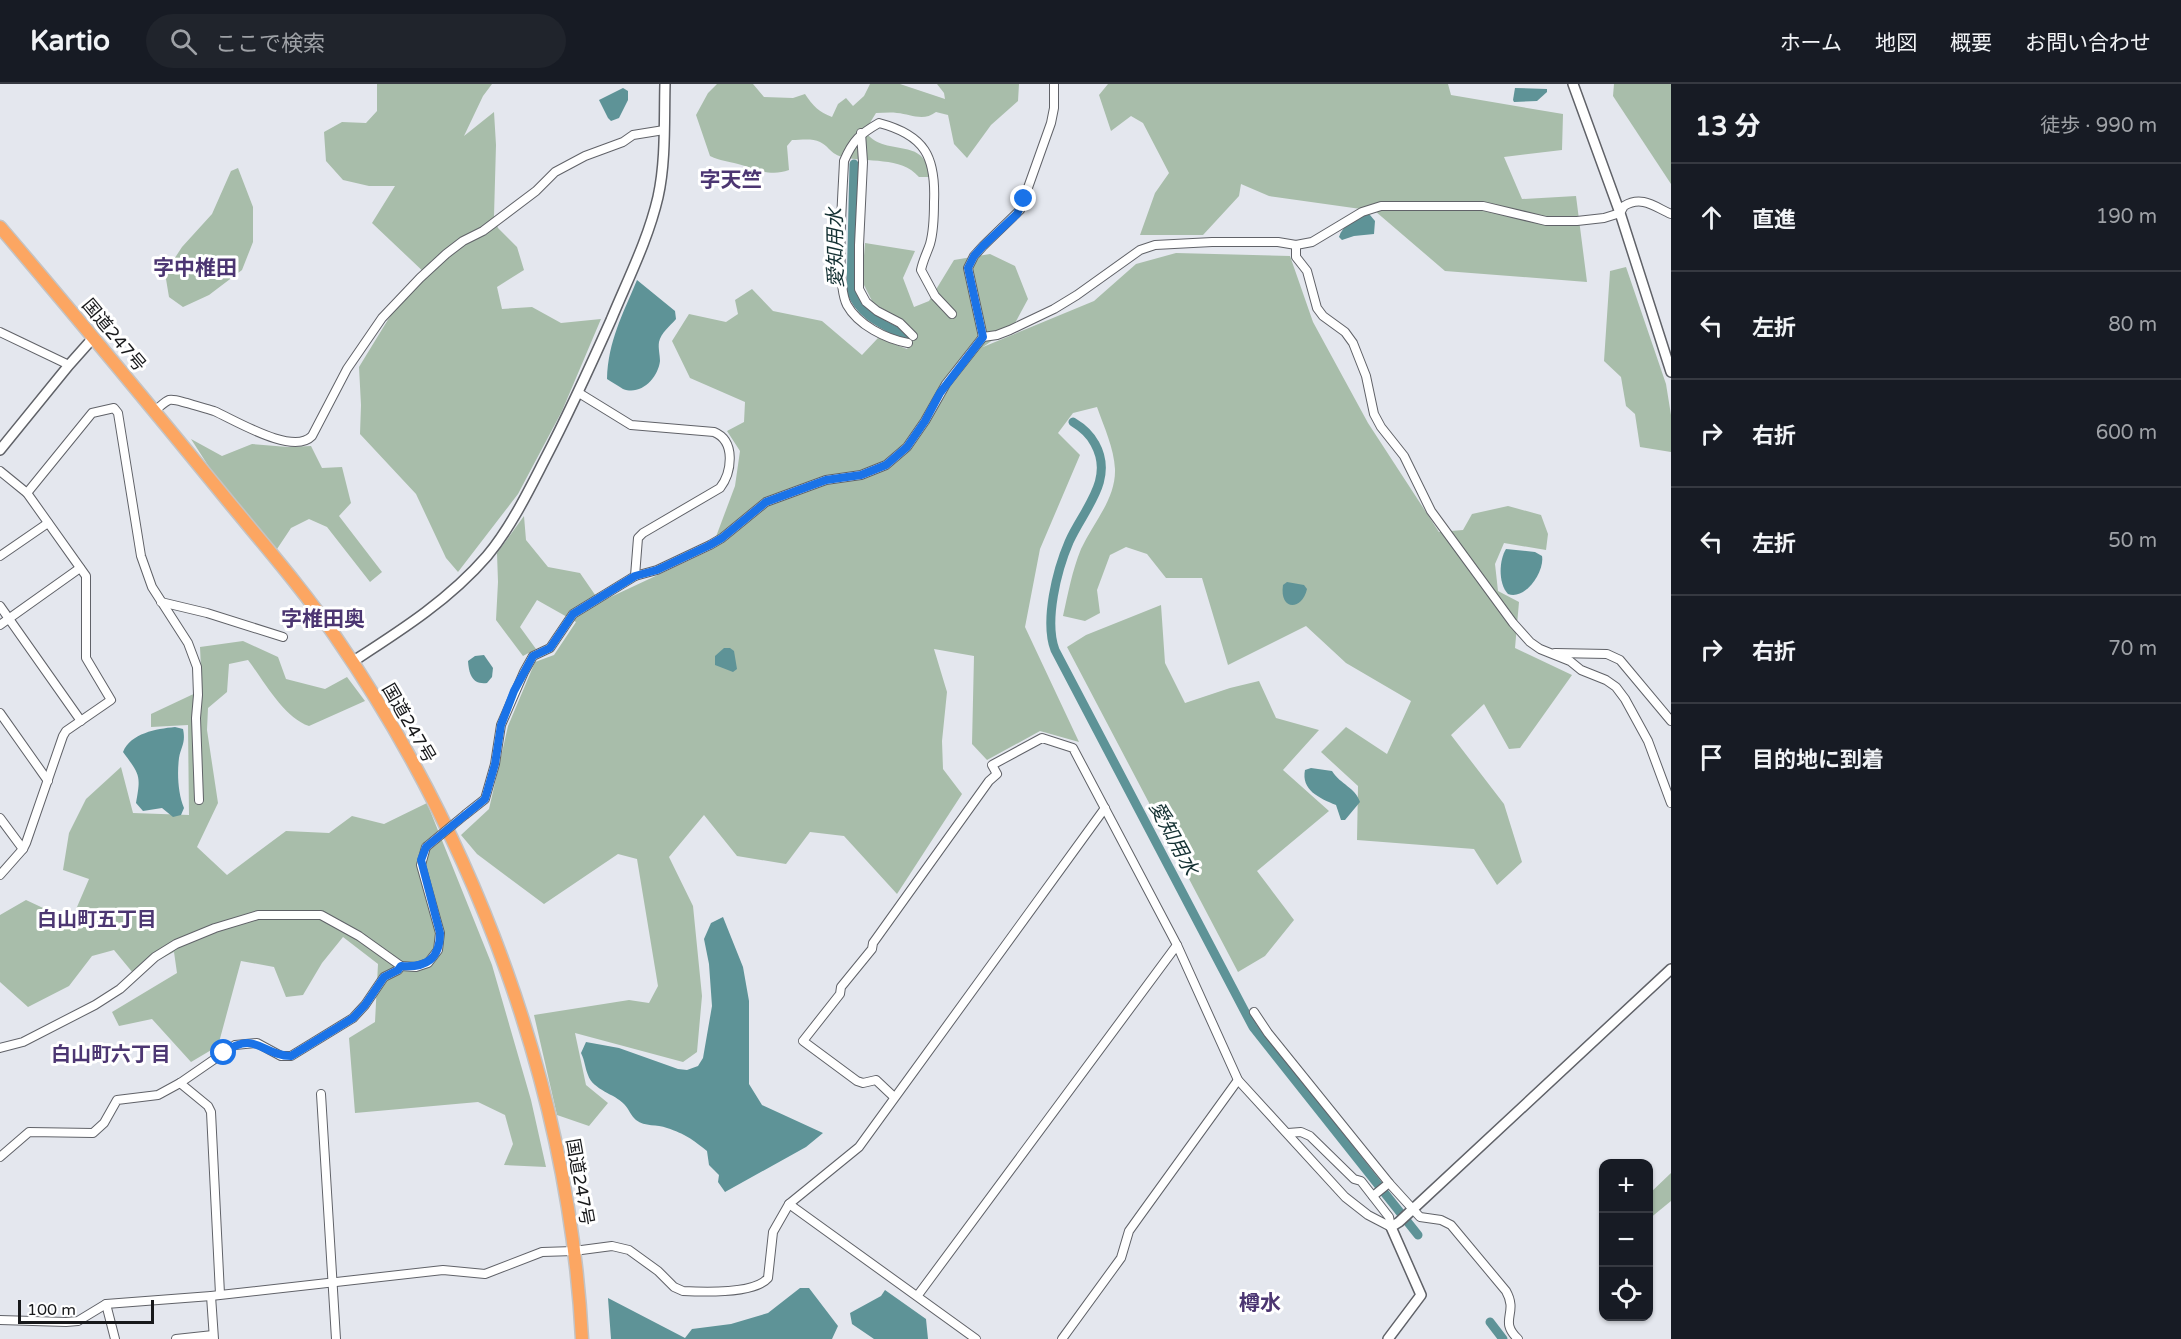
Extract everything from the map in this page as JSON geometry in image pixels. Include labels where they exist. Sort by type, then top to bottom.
[{"type":"highway","name":"国道247号","points":[[0,227],[312,605],[352,662],[426,787],[456,844],[498,948],[522,1016],[544,1099],[555,1144],[574,1251],[582,1339]]},
{"type":"street","points":[[352,662],[435,606],[487,556],[534,482],[579,393],[651,224],[662,166],[665,84]]},
{"type":"street","points":[[983,337],[968,268],[974,256],[1020,210],[1051,123],[1054,108],[1054,84]]},
{"type":"street","points":[[1573,84],[1620,213],[1671,372]]},
{"type":"street","points":[[861,133],[859,290],[866,302],[877,311],[900,323],[910,339],[896,341],[866,326],[853,314],[842,293],[844,161],[850,146],[861,133],[879,123],[901,129],[926,152],[933,167],[934,207],[930,246],[923,258],[921,270],[935,296],[952,314]]},
{"type":"street","points":[[154,411],[167,401],[177,400],[213,411],[244,426],[281,439],[293,442],[308,441],[347,369],[382,318],[446,254],[463,241],[483,231],[536,191],[555,172],[585,156],[623,142],[633,135],[664,130]]},
{"type":"street","points":[[0,1048],[23,1042],[103,1000],[120,989],[155,957],[176,944],[215,928],[258,915],[321,915],[340,923],[401,966],[416,967],[428,963],[433,958],[440,942],[439,925],[421,865],[426,847],[485,799],[495,764],[501,725],[514,691],[533,656],[550,648],[573,614],[635,576],[657,570],[710,545],[766,502],[826,480],[861,475],[886,465],[907,447],[925,421],[940,393],[983,337],[1010,330],[1054,309],[1140,250],[1155,245],[1212,242],[1278,242],[1296,245],[1312,242],[1362,212],[1381,206],[1483,206],[1546,221],[1577,221],[1604,218],[1620,213],[1624,206],[1637,201],[1648,202],[1671,214]]},
{"type":"street","points":[[1296,245],[1296,257],[1307,271],[1317,308],[1323,316],[1345,332],[1353,343],[1366,376],[1374,414],[1381,427],[1404,456],[1431,512],[1513,623],[1530,642],[1540,649],[1570,661],[1581,670],[1606,680],[1621,693],[1648,741],[1671,803]]},
{"type":"street","points":[[0,332],[69,365]]},
{"type":"street","points":[[0,450],[93,338]]},
{"type":"street","points":[[579,393],[631,425],[714,432],[723,436],[730,448],[728,478],[720,488],[644,532],[638,538],[635,576]]},
{"type":"street","points":[[27,493],[92,413],[114,408],[118,413],[138,546],[148,576],[161,602],[188,643],[197,668],[199,800]]},
{"type":"street","points":[[0,471],[27,493],[86,576],[86,658],[111,700],[81,720],[63,736],[23,849],[0,875]]},
{"type":"street","points":[[0,556],[48,523]]},
{"type":"street","points":[[0,625],[80,568]]},
{"type":"street","points":[[161,602],[283,637]]},
{"type":"street","points":[[0,606],[81,720]]},
{"type":"street","points":[[1551,653],[1607,654],[1620,660],[1671,721]]},
{"type":"street","points":[[0,713],[48,780]]},
{"type":"street","points":[[894,1097],[876,1080],[863,1083],[857,1081],[803,1041],[840,994],[841,987],[872,949],[873,943],[983,790],[997,774],[992,765],[1042,738],[1073,748],[1177,945],[1238,1080],[1345,1197],[1368,1215],[1395,1225]]},
{"type":"street","points":[[0,1320],[50,1323],[78,1321],[105,1304],[211,1296],[443,1270],[485,1274],[542,1252],[612,1246],[623,1248],[641,1258],[674,1287],[682,1291],[755,1287],[768,1278],[772,1232],[789,1204],[860,1147],[1105,808]]},
{"type":"street","points":[[0,818],[23,849]]},
{"type":"street","points":[[918,1295],[1177,945]]},
{"type":"street","points":[[0,1156],[29,1132],[93,1133],[104,1123],[117,1100],[158,1095],[180,1083],[235,1045],[257,1043],[281,1056],[291,1056],[353,1018],[384,977],[401,966]]},
{"type":"street","points":[[1395,1225],[1671,969]]},
{"type":"street","points":[[1254,1011],[1268,1033],[1389,1183],[1420,1217],[1441,1220],[1451,1225],[1499,1283],[1511,1300],[1512,1308],[1507,1325],[1509,1331],[1518,1339]]},
{"type":"street","points":[[1062,1339],[1121,1258],[1129,1231],[1238,1080]]},
{"type":"street","points":[[180,1083],[208,1106],[211,1112],[220,1294]]},
{"type":"street","points":[[321,1094],[336,1339]]},
{"type":"street","points":[[1288,1133],[1301,1132],[1310,1136],[1354,1179],[1361,1181],[1395,1225],[1421,1295],[1388,1339]]},
{"type":"street","points":[[1372,1196],[1389,1183]]},
{"type":"street","points":[[789,1204],[976,1339]]},
{"type":"street","points":[[176,1339],[214,1337],[211,1296]]},
{"type":"street","points":[[105,1304],[115,1339]]},
{"type":"green space","points":[[377,84],[492,84],[483,96],[464,136],[494,112],[496,145],[494,216],[498,228],[517,247],[524,270],[497,287],[502,309],[532,307],[561,323],[601,319],[562,411],[518,494],[458,572],[446,558],[416,494],[360,434],[359,367],[400,300],[428,276],[372,223],[395,186],[369,186],[343,180],[326,161],[324,132],[342,122],[366,123],[377,111]]},
{"type":"green space","points":[[717,84],[753,84],[764,97],[793,98],[805,94],[817,108],[832,117],[838,104],[846,98],[853,106],[864,96],[870,84],[900,84],[945,99],[944,93],[937,84],[1019,84],[1018,101],[991,125],[967,158],[954,144],[948,115],[936,112],[922,117],[876,113],[865,131],[882,144],[913,151],[921,156],[926,164],[929,177],[919,177],[912,170],[893,163],[839,156],[820,142],[810,140],[792,140],[787,146],[789,170],[776,173],[764,172],[710,156],[696,115],[708,93]]},
{"type":"green space","points":[[1108,84],[1448,84],[1451,95],[1563,114],[1562,150],[1504,157],[1522,199],[1576,196],[1587,282],[1445,271],[1375,211],[1269,196],[1241,184],[1239,196],[1203,235],[1140,235],[1155,193],[1169,173],[1143,123],[1131,116],[1111,131],[1099,95]]},
{"type":"green space","points":[[1614,84],[1671,84],[1671,184],[1613,96]]},
{"type":"green space","points":[[238,168],[253,207],[253,242],[242,270],[209,295],[183,307],[169,297],[165,273],[182,247],[212,214],[231,171]]},
{"type":"green space","points":[[865,243],[915,251],[903,278],[914,307],[929,301],[954,260],[990,254],[1015,266],[1028,299],[1014,325],[983,347],[1094,301],[1136,264],[1176,253],[1290,256],[1313,322],[1368,423],[1439,532],[1463,530],[1472,514],[1508,506],[1541,515],[1548,534],[1546,550],[1504,543],[1495,564],[1498,591],[1519,602],[1515,648],[1572,675],[1520,748],[1509,749],[1484,704],[1451,735],[1504,804],[1522,862],[1497,885],[1474,849],[1357,840],[1358,786],[1321,752],[1346,727],[1387,754],[1411,701],[1346,663],[1306,626],[1228,665],[1202,578],[1166,578],[1147,554],[1126,547],[1110,555],[1097,590],[1100,613],[1085,621],[1063,616],[1078,557],[1108,501],[1115,469],[1111,445],[1097,407],[1073,413],[1058,433],[1080,455],[1040,549],[1025,627],[1079,742],[1040,731],[987,760],[972,744],[974,656],[934,649],[947,692],[942,741],[943,769],[962,794],[897,894],[844,836],[810,832],[786,864],[737,856],[704,815],[669,857],[693,906],[702,996],[697,1052],[683,1062],[575,1033],[586,1085],[608,1103],[589,1126],[557,1115],[534,1015],[629,1000],[649,1003],[658,986],[637,859],[618,854],[544,904],[477,854],[461,835],[489,809],[508,726],[535,662],[554,655],[576,622],[537,600],[520,627],[536,649],[523,656],[496,620],[497,553],[524,516],[526,540],[548,567],[580,573],[600,602],[711,550],[735,486],[740,451],[727,431],[744,422],[745,402],[690,378],[672,341],[689,314],[726,322],[738,314],[735,300],[752,289],[773,311],[822,321],[862,355],[878,338],[907,349],[916,335],[901,320],[873,303],[862,281]]},
{"type":"green space","points":[[1626,267],[1666,384],[1671,415],[1671,452],[1640,447],[1635,414],[1626,406],[1621,377],[1604,361],[1610,271]]},
{"type":"green space","points":[[191,439],[222,456],[252,444],[311,446],[322,468],[342,467],[351,503],[339,516],[382,572],[370,582],[327,527],[309,519],[291,528],[277,549],[222,487]]},
{"type":"green space","points":[[1161,605],[1165,663],[1185,703],[1259,681],[1276,718],[1319,730],[1283,770],[1329,811],[1257,871],[1294,920],[1265,956],[1238,972],[1067,647],[1086,635]]},
{"type":"green space","points":[[243,641],[278,657],[286,679],[325,689],[347,677],[365,701],[309,726],[300,722],[283,707],[248,660],[229,664],[227,692],[208,708],[207,730],[218,803],[197,847],[227,875],[286,831],[329,833],[352,816],[384,824],[427,803],[492,965],[531,1100],[546,1167],[504,1165],[513,1144],[505,1115],[478,1102],[355,1113],[349,1038],[375,1022],[378,964],[343,937],[322,963],[303,995],[286,997],[274,967],[241,961],[218,1046],[191,1062],[152,1019],[119,1026],[112,1012],[177,973],[174,952],[133,973],[114,950],[92,956],[69,986],[28,1007],[0,982],[0,915],[26,900],[71,921],[89,879],[63,870],[69,833],[86,799],[121,767],[133,813],[189,815],[188,725],[151,727],[151,714],[202,690],[200,647]]},
{"type":"green space","points":[[1671,1173],[1671,1201],[1653,1216],[1653,1213],[1653,1190]]},
{"type":"water","points":[[623,88],[628,91],[628,100],[619,118],[611,121],[599,100]]},
{"type":"water","points":[[1515,88],[1547,89],[1547,92],[1537,101],[1514,102]]},
{"type":"water","points":[[1365,214],[1370,215],[1375,221],[1374,234],[1342,240],[1339,237],[1346,226]]},
{"type":"water","points":[[637,280],[675,311],[676,319],[660,339],[660,361],[656,374],[642,388],[630,391],[607,379],[613,340]]},
{"type":"water","points":[[1506,549],[1535,552],[1542,556],[1540,569],[1532,583],[1521,593],[1514,595],[1508,594],[1502,584],[1501,565]]},
{"type":"water","points":[[1287,582],[1304,585],[1307,589],[1301,601],[1296,604],[1292,605],[1284,600],[1283,585]]},
{"type":"water","points":[[724,648],[734,651],[737,669],[733,672],[715,665],[715,656]]},
{"type":"water","points":[[484,655],[493,668],[492,677],[487,683],[478,682],[472,678],[468,661],[475,656]]},
{"type":"water","points":[[175,727],[183,729],[184,734],[178,770],[179,790],[184,808],[181,815],[173,817],[162,808],[143,811],[136,803],[138,776],[123,752],[138,736]]},
{"type":"water","points":[[1311,768],[1332,771],[1358,797],[1360,802],[1345,820],[1341,820],[1336,805],[1318,796],[1309,788],[1304,777],[1305,770]]},
{"type":"water","points":[[723,917],[743,967],[749,1001],[749,1084],[762,1105],[823,1133],[806,1147],[725,1192],[718,1182],[719,1175],[709,1165],[707,1151],[679,1132],[643,1124],[636,1120],[620,1100],[594,1084],[587,1072],[581,1053],[586,1042],[619,1048],[678,1069],[687,1070],[698,1066],[703,1058],[712,1006],[709,964],[704,939],[711,923]]},
{"type":"water","points":[[800,1288],[809,1288],[838,1326],[832,1339],[611,1339],[608,1298],[685,1338],[692,1329],[731,1324],[768,1313]]},
{"type":"water","points":[[885,1290],[926,1319],[928,1339],[874,1339],[852,1324],[850,1313],[881,1296]]},
{"type":"waterway","name":"愛知用水","points":[[854,164],[851,291],[855,300],[868,314],[883,325],[909,338]]},
{"type":"waterway","name":"愛知用水","points":[[1073,422],[1093,440],[1100,457],[1101,470],[1095,494],[1069,542],[1056,581],[1051,610],[1055,650],[1253,1027],[1418,1235]]},
{"type":"waterway","name":"愛知用水","points":[[1490,1322],[1503,1339]]},
{"type":"district","name":"字天竺","points":[[731,180]]},
{"type":"district","name":"字中椎田","points":[[195,268]]},
{"type":"district","name":"字椎田奥","points":[[323,619]]},
{"type":"district","name":"白山町五丁目","points":[[97,919]]},
{"type":"district","name":"白山町六丁目","points":[[111,1054]]},
{"type":"district","name":"樽水","points":[[1260,1303]]},
{"type":"route","points":[[224,1053],[235,1045],[257,1043],[281,1056],[291,1056],[353,1018],[384,977],[401,966],[416,967],[428,963],[433,958],[438,950],[440,933],[421,860],[426,847],[485,799],[495,764],[501,725],[514,691],[533,656],[550,648],[573,614],[635,576],[657,570],[710,545],[766,502],[826,480],[861,475],[876,470],[900,454],[925,421],[946,384],[983,337],[968,268],[974,256],[983,246],[1014,218],[1024,199]]}]
